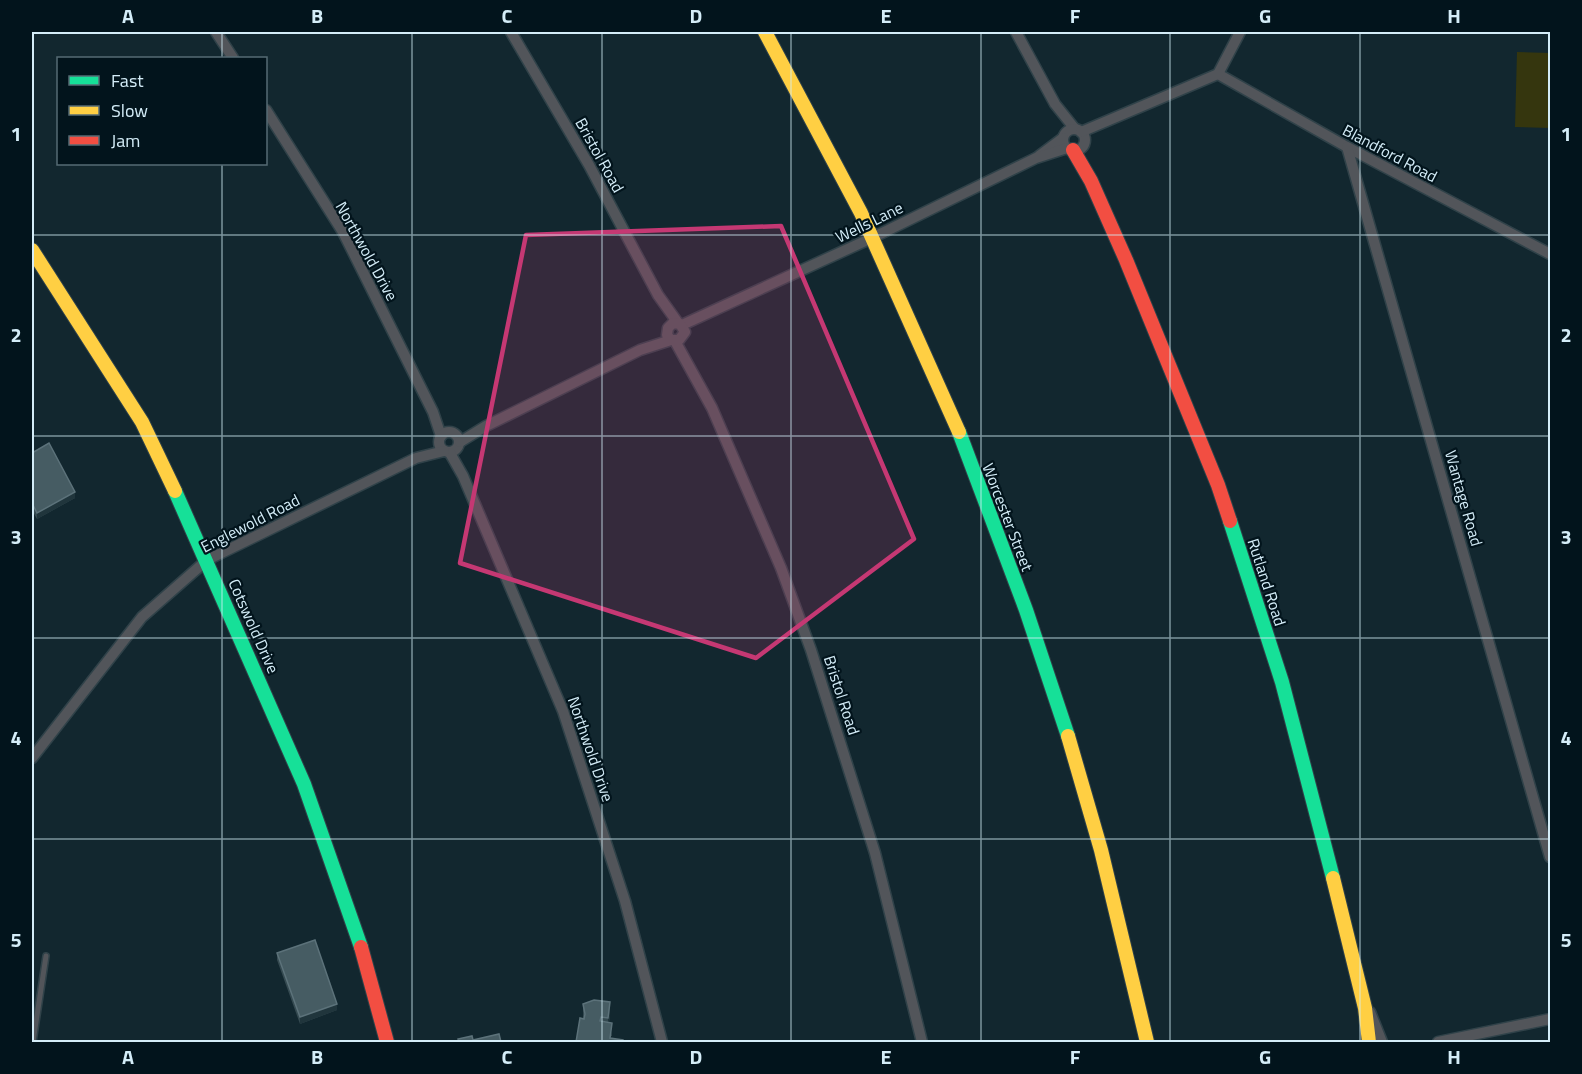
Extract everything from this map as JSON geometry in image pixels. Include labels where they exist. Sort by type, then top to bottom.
[{"type":"street","points":[[216,32],[232,57]]},
{"type":"street","name":"Bristol Road","points":[[511,32],[573,136],[658,295],[781,568],[829,704],[875,853],[922,1042]]},
{"type":"street","name":"Worcester Street","points":[[765,32],[874,237],[940,386],[1023,603],[1085,795],[1147,1042]]},
{"type":"street","name":"Rutland Road","points":[[1016,32],[1074,140],[1221,496],[1282,682],[1311,787],[1365,1008],[1369,1042]]},
{"type":"street","points":[[1218,74],[1240,32]]},
{"type":"street","name":"Wells Lane","points":[[676,331],[1110,122],[1218,74]]},
{"type":"street","name":"Blandford Road","points":[[1218,74],[1347,147],[1551,254]]},
{"type":"street","name":"Northwold Drive","points":[[267,113],[343,232],[450,443],[567,721],[622,890],[662,1042]]},
{"type":"street","name":"Wantage Road","points":[[1347,147],[1551,857]]},
{"type":"street","name":"Cotswold Drive","points":[[32,250],[142,422],[207,560],[304,784],[360,945],[387,1042]]},
{"type":"street","name":"Englewold Road","points":[[32,758],[142,617],[207,560],[486,426],[676,331]]},
{"type":"street","name":"Rutland Road","points":[[1365,1008],[1371,1014],[1382,1042]]},
{"type":"street","points":[[1438,1042],[1551,1019]]},
{"type":"lane","points":[[33,1042],[46,956]]},
{"type":"highlighted area","points":[[781,226],[914,539],[756,658],[460,563],[526,235]]},
{"type":"shaded area","points":[[1517,52],[1550,53],[1550,128],[1515,127]]},
{"type":"building","points":[[49,443],[75,492],[37,513],[32,503],[32,453]]},
{"type":"building","points":[[315,940],[337,1004],[300,1017],[277,953]]},
{"type":"building","points":[[594,1000],[610,1002],[608,1018],[601,1017],[600,1021],[612,1023],[610,1038],[623,1040],[623,1042],[576,1042],[580,1018],[584,1019],[585,1014],[583,1004]]},
{"type":"building","points":[[499,1034],[501,1042],[459,1042],[458,1039],[472,1036],[473,1040]]},
{"type":"traffic: fast","points":[[959,432],[1026,610],[1068,736]]},
{"type":"traffic: fast","points":[[175,491],[304,784],[361,947]]},
{"type":"traffic: fast","points":[[1230,521],[1282,682],[1333,878]]},
{"type":"traffic: slow","points":[[765,32],[861,213],[959,432]]},
{"type":"traffic: slow","points":[[32,250],[142,422],[175,491]]},
{"type":"traffic: slow","points":[[1068,736],[1101,850],[1147,1042]]},
{"type":"traffic: slow","points":[[1333,878],[1365,1008],[1369,1042]]},
{"type":"traffic: jam","points":[[1073,150],[1091,181],[1126,260],[1218,485],[1230,521]]},
{"type":"traffic: jam","points":[[361,947],[387,1042]]}]
